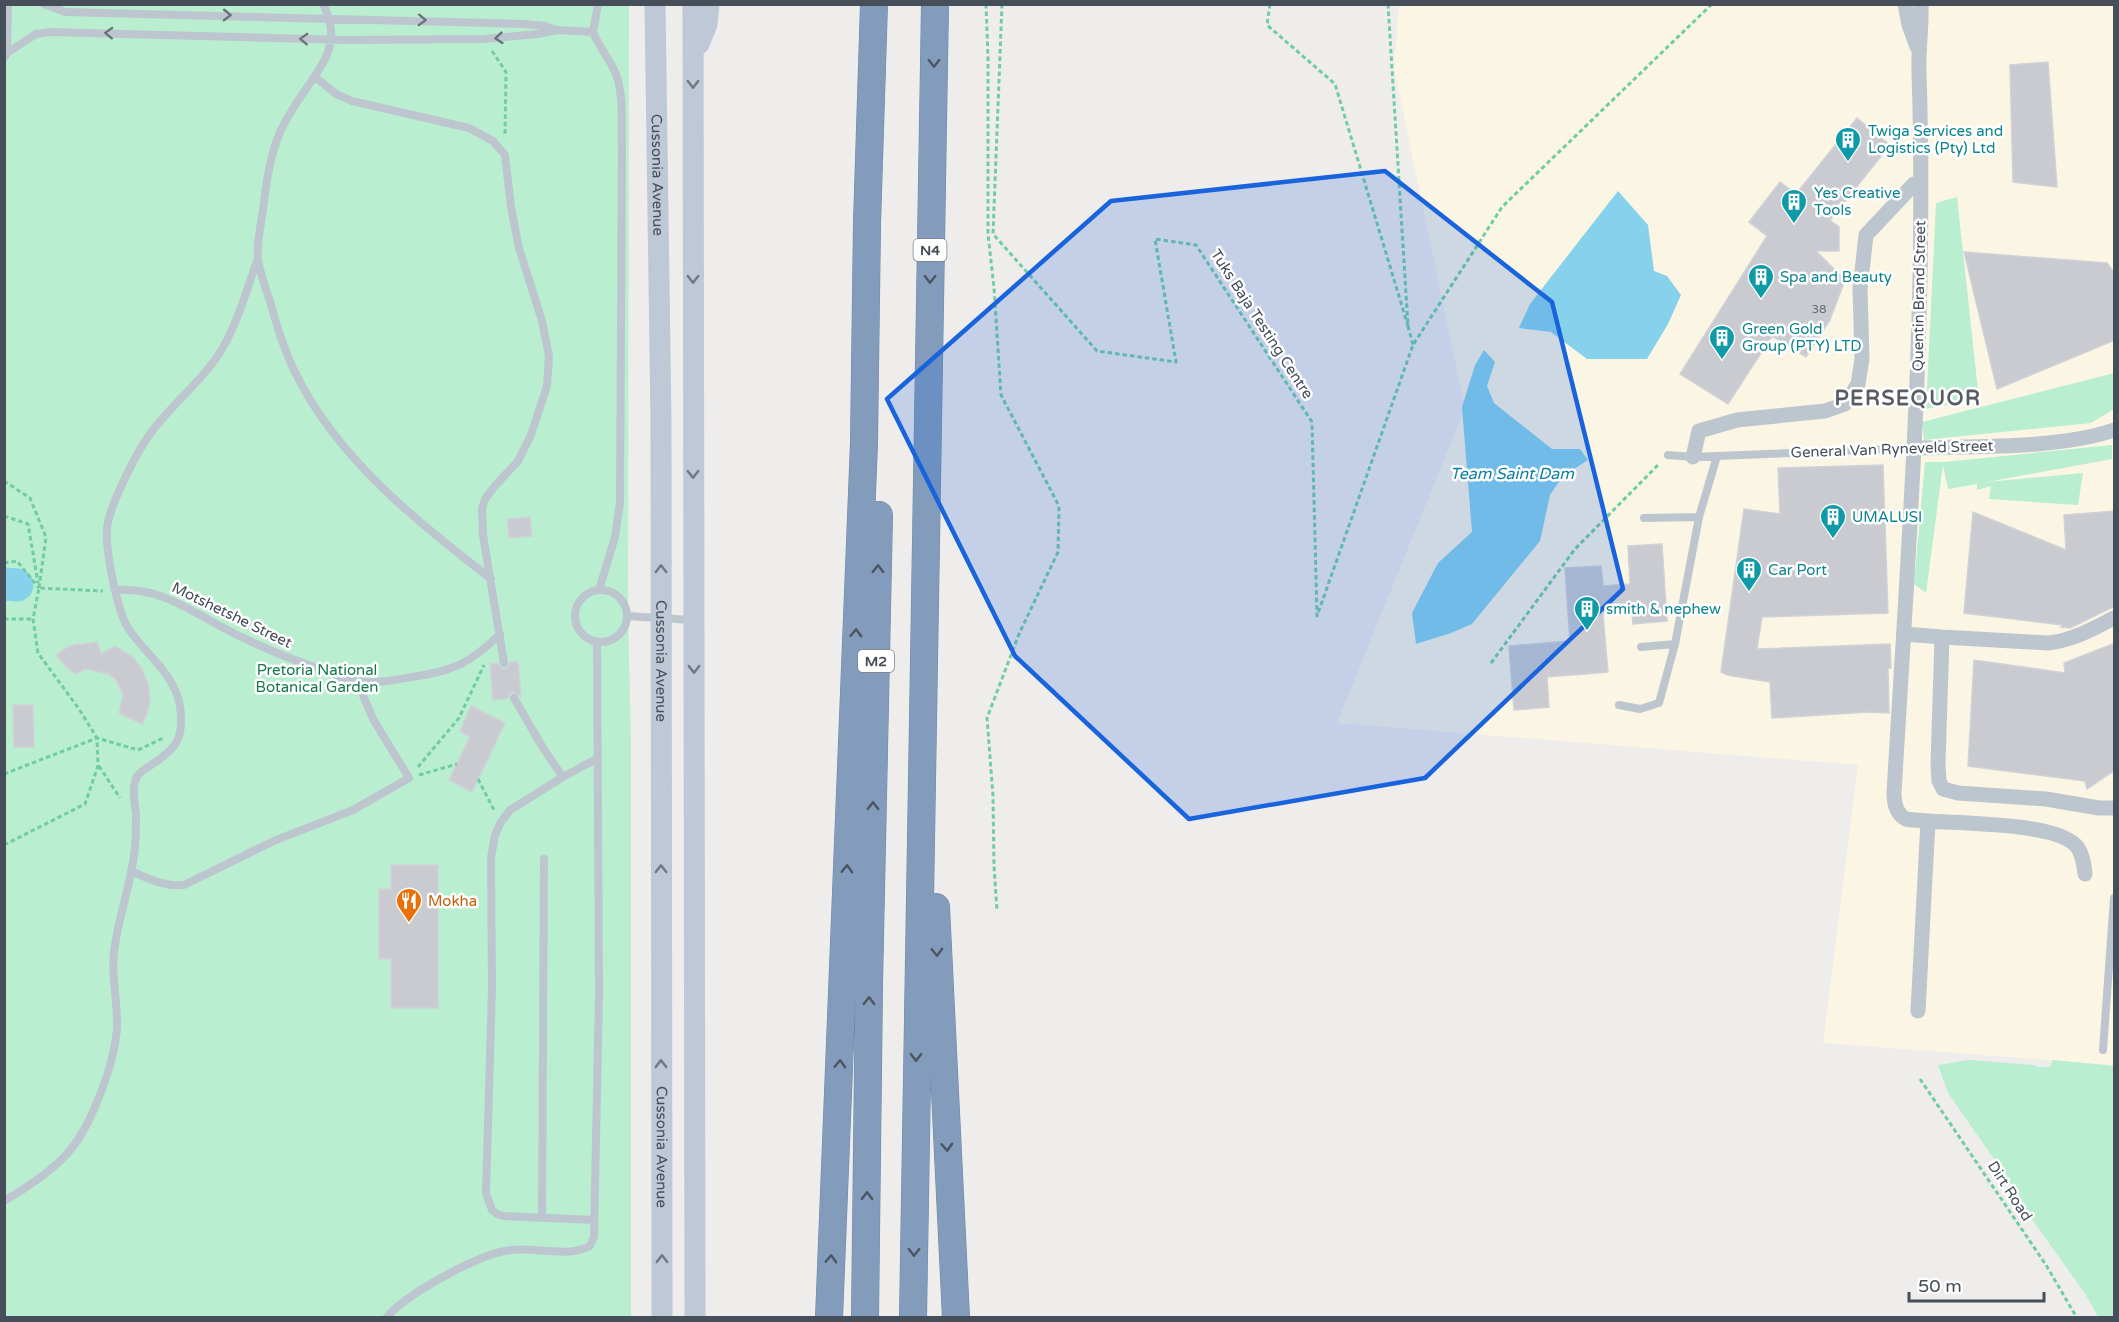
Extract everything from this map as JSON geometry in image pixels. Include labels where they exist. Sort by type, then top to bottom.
[{"type":"highway","points":[[829,1317],[864,442],[867,224],[874,4]]},
{"type":"highway","name":"M2","points":[[866,1317],[869,984],[888,4]]},
{"type":"highway","name":"N4","points":[[926,495],[935,4]]},
{"type":"highway","points":[[913,1317],[926,495]]},
{"type":"highway","points":[[926,495],[932,607],[930,778],[956,1317]]},
{"type":"main road","name":"Cussonia Avenue","points":[[655,4],[660,398],[662,1317]]},
{"type":"main road","points":[[693,4],[695,1317]]},
{"type":"main road","points":[[693,56],[705,32],[709,4]]},
{"type":"street","name":"Quentin Brand Street","points":[[1905,4],[1909,25],[1919,50]]},
{"type":"street","name":"Quentin Brand Street","points":[[1921,4],[1919,50],[1921,180],[1915,448],[1894,794],[1895,806],[1901,817],[1928,821]]},
{"type":"street","points":[[1693,457],[1699,431],[1737,420],[1826,411],[1845,404],[1858,384],[1862,359],[1860,289],[1866,235],[1914,184]]},
{"type":"street","name":"General Van Ryneveld Street","points":[[1915,448],[2054,441],[2087,437],[2115,430]]},
{"type":"street","points":[[1904,634],[2049,643],[2077,637],[2115,618]]},
{"type":"street","points":[[1942,637],[1938,764],[1939,781],[1943,789],[1958,793],[2046,799],[2098,808],[2115,808]]},
{"type":"street","points":[[1918,1011],[1928,821],[2018,827],[2064,838],[2078,848],[2083,858],[2085,874]]},
{"type":"lane","points":[[6,55],[8,4]]},
{"type":"lane","points":[[44,4],[65,12],[525,24],[557,30]]},
{"type":"lane","points":[[4,1201],[31,1184],[64,1157],[83,1130],[104,1082],[111,1063],[117,1030],[113,971],[115,944],[135,849],[135,780],[142,770],[177,746],[181,729],[180,704],[174,688],[148,649],[125,622],[109,561],[106,540],[107,524],[112,508],[145,441],[193,387],[219,354],[229,336],[258,258],[266,186],[275,145],[293,109],[325,61],[332,40],[330,18],[323,4]]},
{"type":"lane","points":[[598,4],[593,32],[600,49],[616,74],[620,88],[622,146],[620,503],[615,537],[599,590]]},
{"type":"lane","points":[[6,55],[36,34],[51,32],[332,40],[484,39],[557,30],[593,32]]},
{"type":"lane","points":[[315,77],[336,94],[351,101],[469,128],[493,141],[505,155],[511,207],[519,248],[542,321],[549,356],[547,386],[531,435],[518,461],[485,499],[482,510],[483,535],[504,663]]},
{"type":"lane","points":[[258,258],[275,319],[289,358],[307,393],[327,423],[371,476],[400,505],[491,579]]},
{"type":"lane","name":"General Van Ryneveld Street","points":[[1668,455],[1693,457],[1915,448]]},
{"type":"lane","points":[[1619,705],[1640,709],[1659,703],[1675,644],[1700,517],[1717,456]]},
{"type":"lane","points":[[1644,518],[1700,517]]},
{"type":"lane","name":"Motshetshe Street","points":[[116,590],[132,589],[170,598],[243,638],[309,665],[357,681],[398,679],[454,668],[477,656],[500,634]]},
{"type":"lane","points":[[599,590],[609,591],[619,597],[625,605],[627,616],[625,627],[618,636],[608,641],[597,642],[581,633],[576,624],[575,615],[582,598],[590,592],[599,590]]},
{"type":"lane","points":[[627,616],[694,620]]},
{"type":"lane","points":[[386,1317],[404,1300],[480,1258],[511,1250],[576,1250],[590,1246],[594,1237],[599,993],[597,642]]},
{"type":"lane","points":[[1641,647],[1675,644]]},
{"type":"lane","points":[[131,871],[158,883],[184,885],[276,840],[353,810],[409,777],[373,719],[357,681]]},
{"type":"lane","points":[[514,698],[563,777]]},
{"type":"lane","points":[[594,1220],[496,1214],[488,1203],[486,1193],[492,988],[491,858],[495,835],[510,810],[598,758]]},
{"type":"lane","points":[[542,1218],[544,859]]},
{"type":"lane","points":[[2103,1050],[2115,898]]},
{"type":"path","points":[[986,4],[988,234],[1002,395],[1059,506],[1058,552],[1019,634],[987,718],[993,796],[997,911]]},
{"type":"path","name":"Tuks Baja Testing Centre","points":[[1002,4],[993,234],[1097,351],[1176,362],[1155,239],[1196,245],[1312,422],[1317,616],[1413,345],[1502,207],[1712,4]]},
{"type":"path","points":[[1270,4],[1267,25],[1335,84],[1413,345]]},
{"type":"path","points":[[1388,4],[1408,326]]},
{"type":"path","points":[[484,39],[506,72],[505,155]]},
{"type":"path","points":[[1491,663],[1575,549],[1668,455]]},
{"type":"path","points":[[4,481],[30,498],[46,537],[33,619],[38,653],[80,709],[96,738],[98,766],[85,804],[4,845]]},
{"type":"path","points":[[4,516],[28,524],[39,588]]},
{"type":"path","points":[[4,563],[17,561],[39,588],[116,590]]},
{"type":"path","points":[[4,619],[33,619]]},
{"type":"path","points":[[409,777],[459,718],[484,665]]},
{"type":"path","points":[[4,774],[96,738],[138,750],[181,729]]},
{"type":"path","points":[[409,777],[457,764]]},
{"type":"path","points":[[98,766],[123,802]]},
{"type":"path","points":[[478,780],[501,822]]},
{"type":"path","name":"Dirt Road","points":[[1920,1079],[2046,1265],[2077,1317]]},
{"type":"highlighted area","points":[[1385,171],[1552,302],[1623,589],[1425,778],[1189,819],[1015,656],[887,399],[1111,201]]},
{"type":"shaded area","points":[[1399,5],[2114,5],[2114,1065],[1823,1043],[1858,765],[1337,723],[1465,408],[1394,69]]},
{"type":"green space","name":"Pretoria National Botanical Garden","points":[[5,5],[629,5],[628,617],[631,740],[631,1317],[5,1318]]},
{"type":"green space","points":[[1957,197],[1979,399],[1926,409],[1936,203]]},
{"type":"green space","points":[[2114,373],[2114,409],[2091,423],[1924,440],[1922,422]]},
{"type":"green space","points":[[2112,445],[2112,459],[1987,482],[2083,473],[2078,505],[1989,499],[1991,486],[1977,490],[1977,484],[1948,489],[1943,465],[1926,593],[1914,584],[1925,462]]},
{"type":"green space","points":[[1969,1060],[2038,1067],[2050,1067],[2053,1060],[2114,1066],[2114,1317],[2098,1317],[2086,1295],[2014,1194],[1994,1159],[1948,1093],[1938,1065]]},
{"type":"water","points":[[1618,191],[1648,225],[1654,271],[1667,276],[1681,295],[1668,324],[1647,359],[1587,359],[1551,332],[1519,328],[1530,304]]},
{"type":"water","name":"Team Saint Dam","points":[[1484,350],[1495,362],[1487,386],[1494,403],[1552,449],[1580,449],[1588,460],[1563,476],[1550,495],[1540,541],[1472,624],[1416,644],[1412,613],[1438,563],[1472,532],[1462,407],[1475,365]]},
{"type":"building","points":[[2048,62],[2057,187],[2013,182],[2010,65]]},
{"type":"building","points":[[1857,118],[1890,145],[1830,220],[1839,227],[1839,251],[1816,251],[1845,280],[1830,320],[1806,357],[1772,336],[1728,404],[1680,374],[1767,236],[1749,222],[1780,182],[1796,194]]},
{"type":"building","points":[[1964,252],[2107,263],[2115,274],[2115,340],[1997,389]]},
{"type":"building","points":[[1883,465],[1888,613],[1762,617],[1757,649],[1890,644],[1889,713],[1869,712],[1772,718],[1770,682],[1721,672],[1744,509],[1780,514],[1778,468]]},
{"type":"building","points":[[2115,511],[2115,606],[2070,628],[2061,627],[2062,625],[1964,613],[1973,512],[2066,550],[2064,515]]},
{"type":"building","points":[[530,517],[532,536],[509,538],[507,519]]},
{"type":"building","name":"smith & nephew","points":[[1662,544],[1667,621],[1633,624],[1632,612],[1603,614],[1608,672],[1547,677],[1549,707],[1514,710],[1509,646],[1570,641],[1565,568],[1601,566],[1603,586],[1630,584],[1628,546]]},
{"type":"building","points":[[97,642],[101,654],[115,646],[133,657],[141,668],[148,683],[150,702],[142,724],[119,713],[123,695],[116,680],[109,674],[85,669],[76,674],[67,668],[56,655],[69,646]]},
{"type":"building","points":[[2115,643],[2115,770],[2087,789],[2085,781],[1968,766],[1974,660],[2065,673],[2064,663]]},
{"type":"building","points":[[518,661],[521,697],[513,692],[508,698],[493,700],[490,664],[498,663],[504,669],[510,662]]},
{"type":"building","points":[[13,705],[33,705],[34,747],[14,747]]},
{"type":"building","points":[[471,706],[505,723],[472,792],[449,780],[470,737],[460,731]]},
{"type":"building","name":"Mokha","points":[[391,865],[438,865],[438,1008],[391,1008],[391,959],[379,959],[379,889],[391,889]]},
{"type":"waterway","points":[[4,584],[17,585]]},
{"type":"place","name":"Twiga Services and Logistics (Pty) Ltd","points":[[1848,163]]},
{"type":"place","name":"Yes Creative Tools","points":[[1794,225]]},
{"type":"place","name":"Spa and Beauty","points":[[1761,300]]},
{"type":"place","name":"Green Gold Group (PTY) LTD","points":[[1722,361]]},
{"type":"place","name":"UMALUSI","points":[[1833,540]]},
{"type":"place","name":"Car Port","points":[[1749,593]]},
{"type":"place","name":"smith & nephew","points":[[1587,632]]},
{"type":"place","name":"Mokha","points":[[409,924]]},
{"type":"district","name":"PERSEQUOR","points":[[1908,398]]}]
